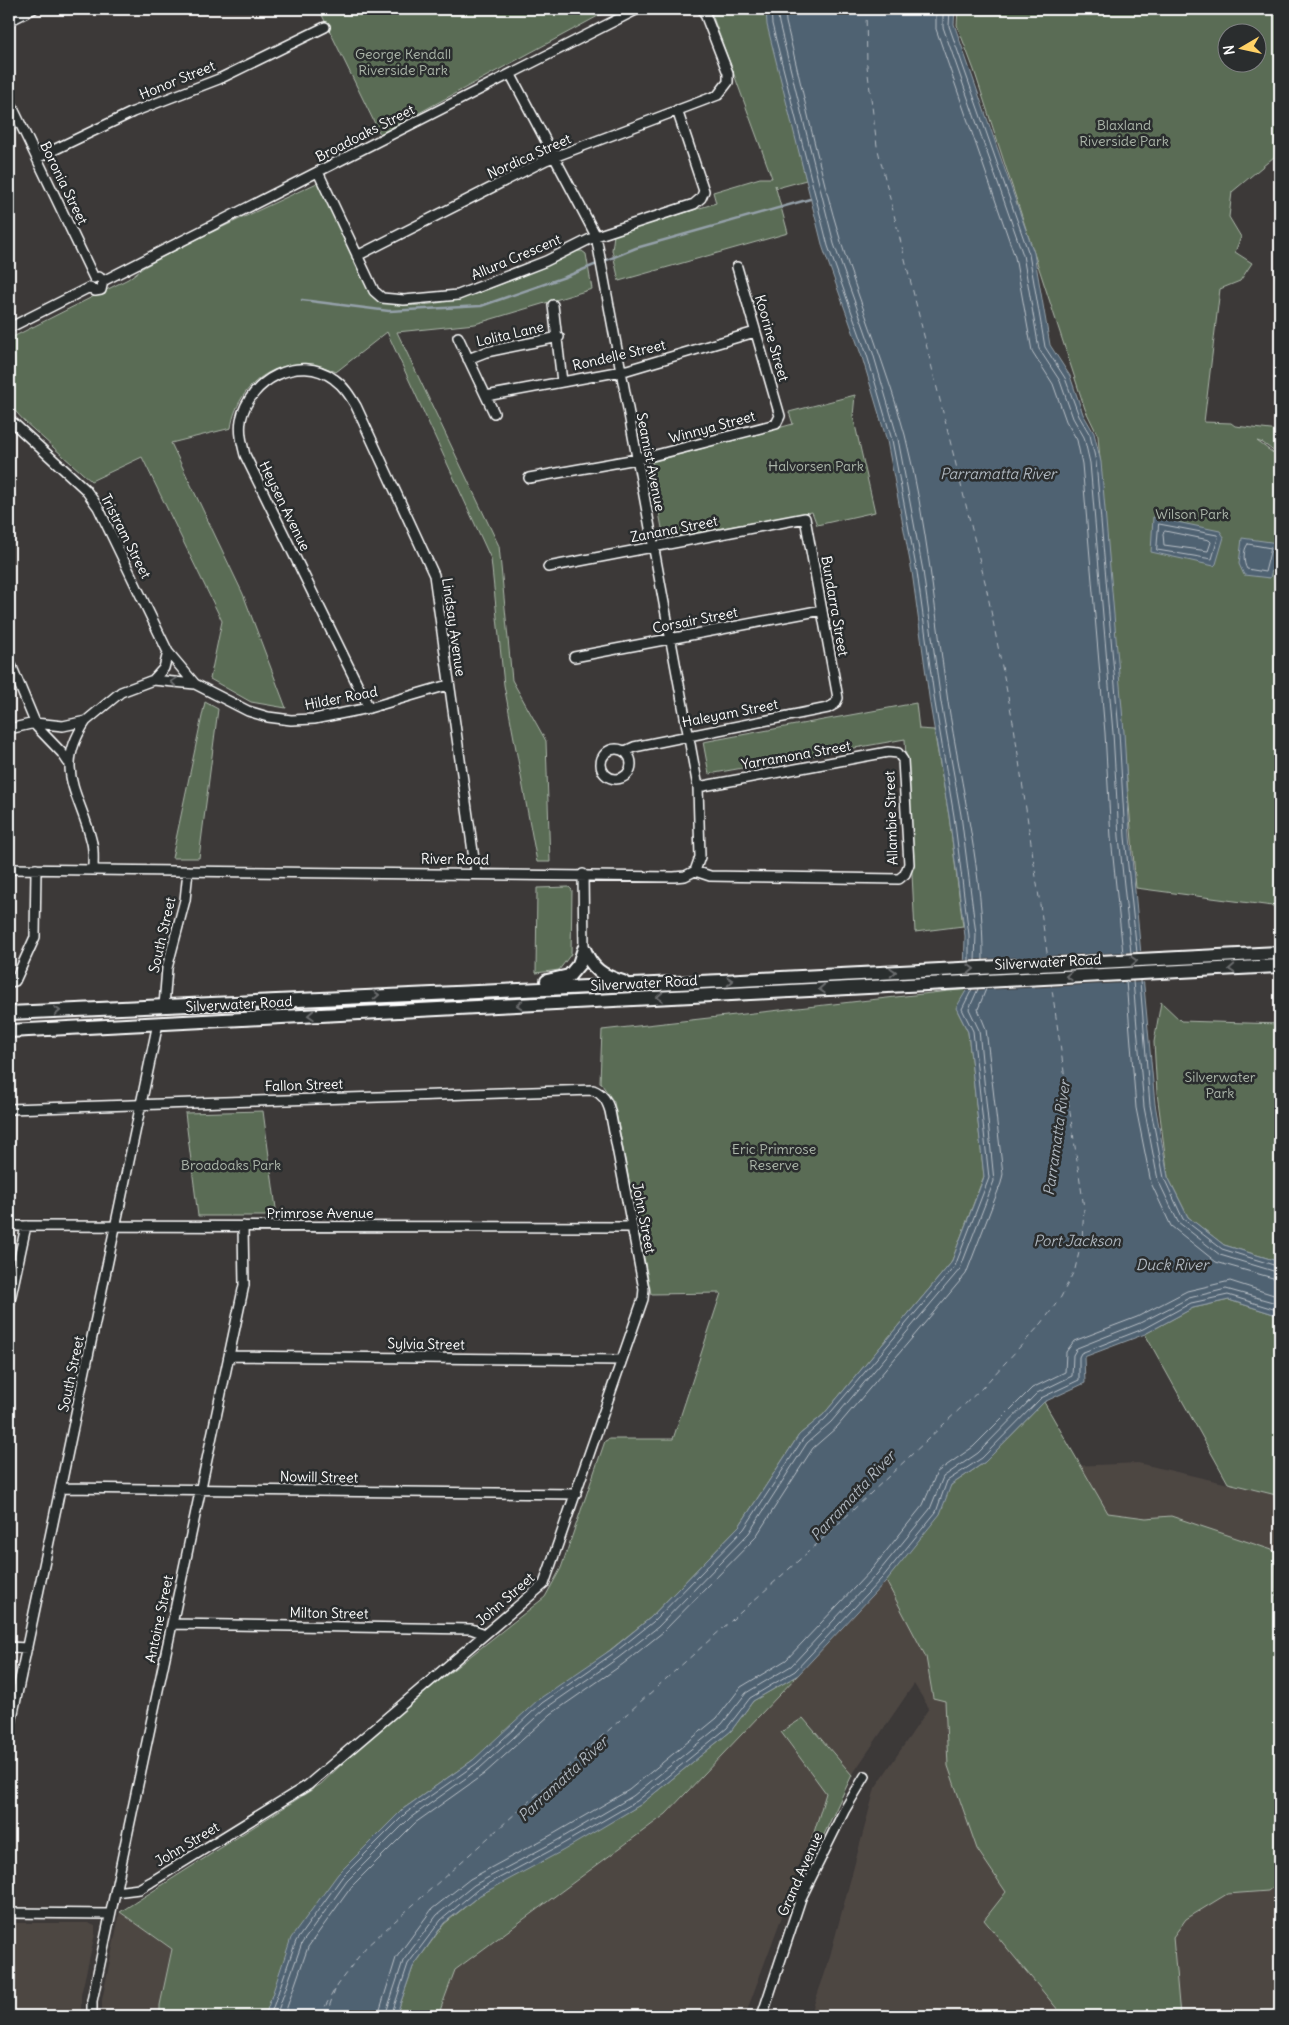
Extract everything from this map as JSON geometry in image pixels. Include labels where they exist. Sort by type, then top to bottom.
[{"type":"highway","points":[[584,949],[589,962],[600,974],[634,985]]},
{"type":"highway","points":[[465,992],[474,986],[562,979],[575,970],[584,949]]},
{"type":"highway","name":"Silverwater Road","points":[[9,1031],[923,977],[1280,953]]},
{"type":"highway","name":"Silverwater Road","points":[[9,1013],[634,985],[1280,966]]},
{"type":"street","points":[[9,20],[33,9]]},
{"type":"street","name":"Broadoaks Street","points":[[103,281],[638,9]]},
{"type":"street","name":"Nordica Street","points":[[358,256],[553,157],[718,96],[728,82],[728,73],[702,9]]},
{"type":"street","name":"Honor Street","points":[[37,158],[132,112],[219,79],[326,26]]},
{"type":"street","name":"Seamist Avenue","points":[[511,75],[596,239],[698,787],[700,857],[695,871]]},
{"type":"street","name":"Boronia Street","points":[[9,100],[94,278]]},
{"type":"street","name":"Allura Crescent","points":[[318,172],[374,291],[382,298],[404,300],[440,298],[473,290],[596,239],[694,204],[701,198],[704,191],[677,110]]},
{"type":"street","name":"Koorine Street","points":[[736,267],[780,416]]},
{"type":"street","points":[[94,278],[100,278],[103,281],[101,290],[94,291],[90,287],[90,283],[94,278]]},
{"type":"street","points":[[9,328],[90,287]]},
{"type":"street","name":"Lolita Lane","points":[[553,306],[562,382]]},
{"type":"street","name":"Rondelle Street","points":[[486,396],[620,371],[756,332]]},
{"type":"street","points":[[458,337],[494,413]]},
{"type":"street","name":"Lolita Lane","points":[[468,359],[486,352],[558,337]]},
{"type":"street","name":"Heysen Avenue","points":[[334,378],[317,371],[297,369],[264,381],[247,402],[241,420],[240,436],[245,455],[369,708]]},
{"type":"street","name":"Lindsay Avenue","points":[[334,378],[347,392],[356,406],[434,575],[476,873]]},
{"type":"street","name":"Winnya Street","points":[[529,478],[637,460],[776,424],[780,416]]},
{"type":"street","name":"Tristram Street","points":[[9,419],[85,489],[98,507],[168,652],[195,684]]},
{"type":"street","name":"Zanana Street","points":[[548,567],[806,518]]},
{"type":"street","name":"Bundarra Street","points":[[806,518],[838,698]]},
{"type":"street","name":"Corsair Street","points":[[574,657],[822,610]]},
{"type":"street","points":[[154,680],[164,668],[168,652]]},
{"type":"street","points":[[9,660],[35,723],[68,762],[75,796],[92,843],[93,870]]},
{"type":"street","name":"Hilder Road","points":[[9,729],[35,723],[63,726],[86,721],[121,692],[154,680],[195,684],[229,702],[268,717],[290,720],[314,719],[369,708],[448,685]]},
{"type":"street","name":"Haleyam Street","points":[[625,751],[634,747],[688,735],[828,708],[835,704],[838,698]]},
{"type":"street","points":[[68,762],[80,730],[86,721]]},
{"type":"street","name":"Yarramona Street","points":[[698,787],[888,752],[898,753]]},
{"type":"street","name":"Allambie Street","points":[[898,753],[902,760],[908,864],[905,874],[899,879]]},
{"type":"street","name":"River Road","points":[[9,869],[583,874],[679,877],[695,871],[710,876],[899,879]]},
{"type":"street","points":[[9,982],[15,981],[34,937],[36,869]]},
{"type":"street","name":"South Street","points":[[164,1006],[166,968],[185,900],[188,871]]},
{"type":"street","points":[[583,874],[584,949]]},
{"type":"street","name":"South Street","points":[[9,1732],[158,1023]]},
{"type":"street","name":"Fallon Street","points":[[9,1109],[580,1090],[599,1092]]},
{"type":"street","name":"John Street","points":[[115,1892],[139,1889],[294,1796],[547,1580],[643,1299],[644,1290],[610,1111],[607,1102],[599,1092]]},
{"type":"street","name":"Primrose Avenue","points":[[9,1226],[632,1227]]},
{"type":"street","points":[[9,1305],[26,1226]]},
{"type":"street","name":"Antoine Street","points":[[92,2016],[92,2001],[110,1914],[244,1285],[244,1226]]},
{"type":"street","name":"Sylvia Street","points":[[229,1356],[622,1360]]},
{"type":"street","name":"Nowill Street","points":[[61,1488],[576,1494]]},
{"type":"street","name":"Milton Street","points":[[172,1624],[471,1629],[485,1634]]},
{"type":"street","points":[[9,1647],[27,1648]]},
{"type":"street","name":"Grand Avenue","points":[[762,2016],[801,1898],[844,1811],[865,1776]]},
{"type":"street","points":[[9,1912],[110,1914]]},
{"type":"shaded area","points":[[1138,1463],[1280,1496],[1280,2016],[810,2016],[827,1967],[875,1788],[929,1708],[914,1684],[852,1775],[803,1718],[781,1732],[826,1793],[808,1852],[803,1850],[788,1900],[745,2016],[438,2016],[455,1970],[666,1814],[990,1470]]},
{"type":"shaded area","points":[[120,1912],[172,1949],[160,2005],[160,2016],[102,2016],[102,2000]]},
{"type":"shaded area","points":[[9,1923],[88,1923],[95,1926],[95,1934],[81,1995],[81,2016],[9,2016]]},
{"type":"green space","name":"George Kendall Riverside Park","points":[[319,9],[611,9],[380,134]]},
{"type":"green space","points":[[710,9],[765,9],[806,180],[777,188],[775,185],[788,233],[619,281],[612,250],[614,235],[716,203],[713,192],[760,178],[772,178]]},
{"type":"green space","points":[[958,9],[1280,9],[1280,152],[1232,192],[1229,217],[1241,237],[1235,252],[1252,263],[1240,281],[1220,289],[1204,422],[1231,423],[1235,426],[1280,431],[1280,456],[1263,443],[1257,441],[1280,458],[1280,907],[1136,888],[1098,436],[1085,409],[974,70],[957,25]]},
{"type":"green space","points":[[319,182],[369,292],[388,303],[413,305],[442,302],[503,284],[577,251],[582,251],[586,254],[592,289],[475,324],[397,332],[499,546],[512,680],[546,741],[550,862],[537,862],[504,685],[491,559],[387,332],[336,372],[319,366],[301,364],[285,366],[269,372],[244,394],[236,410],[231,428],[171,443],[243,594],[286,708],[251,702],[210,679],[222,621],[142,457],[91,481],[25,422],[9,404],[9,339],[128,279],[144,267],[195,240]]},
{"type":"green space","name":"Halvorsen Park","points":[[855,395],[853,416],[875,512],[817,525],[812,512],[666,538],[665,533],[663,533],[650,467],[653,467],[652,462],[793,424],[789,412]]},
{"type":"green space","points":[[205,702],[218,709],[199,858],[172,858]]},
{"type":"green space","points":[[916,703],[919,729],[934,730],[949,816],[963,926],[915,932],[905,739],[709,774],[703,742]]},
{"type":"green space","points":[[569,887],[572,890],[571,954],[559,970],[536,973],[537,888]]},
{"type":"green space","name":"Eric Primrose Reserve","points":[[967,989],[958,1012],[968,1032],[984,1176],[951,1263],[823,1415],[799,1435],[740,1525],[650,1618],[473,1760],[403,1809],[265,2016],[160,2016],[160,2005],[172,1949],[120,1912],[321,1784],[382,1726],[545,1597],[561,1568],[605,1441],[609,1439],[673,1439],[721,1293],[651,1294],[614,1102],[600,1082],[602,1030]]},
{"type":"green space","name":"Silverwater Park","points":[[1161,1002],[1181,1021],[1280,1024],[1280,1262],[1224,1245],[1188,1217],[1168,1177],[1157,1093],[1154,1042]]},
{"type":"green space","name":"Broadoaks Park","points":[[263,1111],[277,1216],[198,1216],[185,1113]]},
{"type":"green space","points":[[1229,1300],[1280,1316],[1280,1496],[1228,1483],[1145,1334],[1193,1308]]},
{"type":"green space","points":[[1044,1402],[1108,1513],[1146,1518],[1171,1516],[1275,1551],[1280,1714],[1280,1881],[1268,1891],[1227,1894],[1186,1919],[1173,1937],[1180,2016],[1063,2016],[984,1920],[1006,1892],[977,1849],[948,1766],[945,1701],[933,1698],[926,1657],[886,1581],[951,1485],[985,1462]]},
{"type":"green space","points":[[798,1675],[666,1814],[455,1970],[438,2016],[396,2016],[413,1967],[444,1924],[480,1895],[640,1805],[731,1731],[753,1701]]},
{"type":"green space","points":[[803,1718],[852,1775],[813,1858],[808,1852],[826,1793],[781,1732]]},
{"type":"water","name":"Port Jackson","points":[[766,9],[955,9],[954,24],[1034,253],[1050,345],[1070,376],[1083,414],[1094,433],[1101,462],[1124,732],[1130,837],[1155,1104],[1168,1177],[1188,1217],[1224,1245],[1280,1262],[1280,1316],[1229,1300],[1193,1308],[1145,1334],[1084,1357],[1085,1383],[1044,1402],[985,1462],[951,1485],[940,1514],[886,1581],[798,1675],[753,1701],[731,1731],[640,1805],[564,1850],[480,1895],[444,1923],[413,1967],[396,2016],[265,2016],[291,1938],[338,1874],[403,1809],[473,1760],[539,1699],[612,1649],[650,1618],[740,1525],[799,1435],[823,1415],[951,1263],[984,1177],[968,1032],[956,1008],[967,989],[964,976],[965,936],[912,572],[887,441],[862,357],[823,248],[767,25]]},
{"type":"water","points":[[1153,517],[1220,531],[1224,537],[1216,564],[1214,566],[1151,552]]},
{"type":"water","points":[[1242,538],[1278,543],[1270,578],[1244,575],[1239,564]]},
{"type":"pier","points":[[1144,951],[1147,982],[964,991],[962,960]]},
{"type":"waterway","points":[[302,300],[389,311],[481,306],[565,277],[636,248],[810,199]]},
{"type":"ferry route","points":[[866,9],[867,66],[877,146],[986,586],[1014,727],[1048,959]]},
{"type":"ferry route","points":[[320,2016],[337,1985],[366,1947],[817,1544],[981,1389],[1042,1323],[1061,1297],[1075,1269],[1082,1240],[1084,1208],[1051,983]]},
{"type":"ferry route","points":[[326,2016],[335,1990]]},
{"type":"park label","name":"Blaxland Riverside Park","points":[[1124,134]]},
{"type":"park label","name":"Wilson Park","points":[[1192,514]]},
{"type":"water label","name":"Parramatta River","points":[[998,474]]},
{"type":"water label","name":"Parramatta River","points":[[1057,1138]]},
{"type":"water label","name":"Duck River","points":[[1172,1265]]},
{"type":"water label","name":"Parramatta River","points":[[853,1496]]},
{"type":"water label","name":"Parramatta River","points":[[563,1779]]}]
